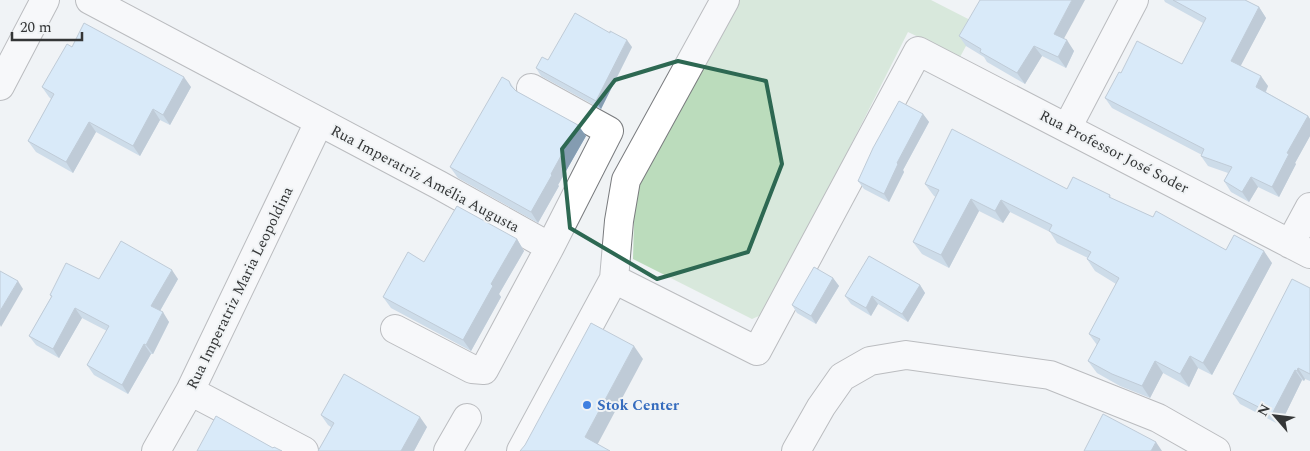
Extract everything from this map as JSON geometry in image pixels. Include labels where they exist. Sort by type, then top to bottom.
[{"type":"street","points":[[0,86],[45,0]]},
{"type":"street","name":"Rua Imperatriz Amélia Augusta","points":[[90,0],[439,185],[550,247]]},
{"type":"street","points":[[521,451],[614,279],[619,221],[626,180],[725,0]]},
{"type":"street","points":[[1067,128],[1134,0]]},
{"type":"street","name":"Rua Professor José Soder","points":[[614,279],[757,351],[918,51],[1300,249]]},
{"type":"street","points":[[395,329],[472,369],[484,370],[609,131],[531,88]]},
{"type":"street","name":"Rua Imperatriz Maria Leopoldina","points":[[156,451],[190,391],[319,122]]},
{"type":"street","points":[[1300,249],[1310,207]]},
{"type":"street","points":[[796,451],[821,407],[842,377],[870,361],[906,355],[1050,376],[1158,418],[1216,451]]},
{"type":"street","points":[[190,391],[304,451]]},
{"type":"street","points":[[448,451],[467,418]]},
{"type":"highlighted area","points":[[678,61],[766,81],[782,164],[748,252],[657,279],[570,228],[562,149],[615,80]]},
{"type":"green space","points":[[738,0],[931,0],[978,24],[960,57],[908,32],[766,313],[752,319],[633,259],[635,186]]},
{"type":"building","points":[[980,0],[1072,0],[1054,34],[1067,40],[1058,57],[1034,46],[1017,73],[980,52],[981,49],[959,36]]},
{"type":"building","points":[[1173,0],[1245,0],[1259,7],[1231,61],[1261,76],[1256,87],[1308,116],[1287,153],[1289,154],[1272,187],[1251,177],[1242,192],[1224,181],[1232,167],[1201,156],[1204,149],[1105,98],[1119,72],[1121,73],[1137,41],[1182,64],[1206,18]]},
{"type":"building","points":[[575,13],[610,33],[610,31],[627,40],[596,101],[536,68],[542,57],[548,60]]},
{"type":"building","points":[[84,23],[184,77],[163,115],[153,109],[133,146],[89,122],[66,162],[28,141],[54,94],[42,87],[67,44],[72,47]]},
{"type":"building","points":[[502,77],[509,81],[516,91],[578,125],[531,212],[450,167]]},
{"type":"building","points":[[899,101],[923,114],[897,163],[884,194],[858,181],[873,148]]},
{"type":"building","points":[[952,129],[1067,189],[1073,177],[1110,195],[1109,197],[1153,217],[1156,211],[1226,250],[1234,235],[1264,251],[1203,363],[1190,356],[1180,374],[1155,361],[1142,386],[1112,374],[1088,361],[1100,339],[1089,334],[1119,278],[1087,259],[1091,252],[1049,231],[1052,225],[1001,200],[995,211],[971,199],[941,255],[913,242],[939,190],[925,184]]},
{"type":"building","points":[[457,206],[517,239],[491,284],[493,286],[463,340],[383,297],[408,252],[424,262]]},
{"type":"building","points":[[121,241],[172,270],[151,306],[163,312],[122,385],[87,365],[109,326],[75,308],[53,349],[29,336],[52,296],[50,295],[66,263],[99,279]]},
{"type":"building","points":[[869,256],[920,285],[902,314],[872,296],[866,308],[845,296]]},
{"type":"building","points":[[814,267],[833,278],[811,316],[792,305]]},
{"type":"building","points":[[0,271],[18,281],[0,311]]},
{"type":"building","points":[[1292,279],[1310,288],[1310,374],[1298,368],[1297,371],[1295,370],[1272,414],[1233,394]]},
{"type":"building","name":"Stok Center","points":[[591,323],[634,346],[585,437],[610,451],[520,451],[525,445]]},
{"type":"building","points":[[344,374],[420,417],[401,451],[318,451],[334,423],[321,415]]},
{"type":"building","points":[[1103,414],[1156,442],[1151,451],[1084,451]]},
{"type":"building","points":[[216,416],[273,448],[282,451],[197,451]]},
{"type":"place","name":"Stok Center","points":[[587,405]]}]
